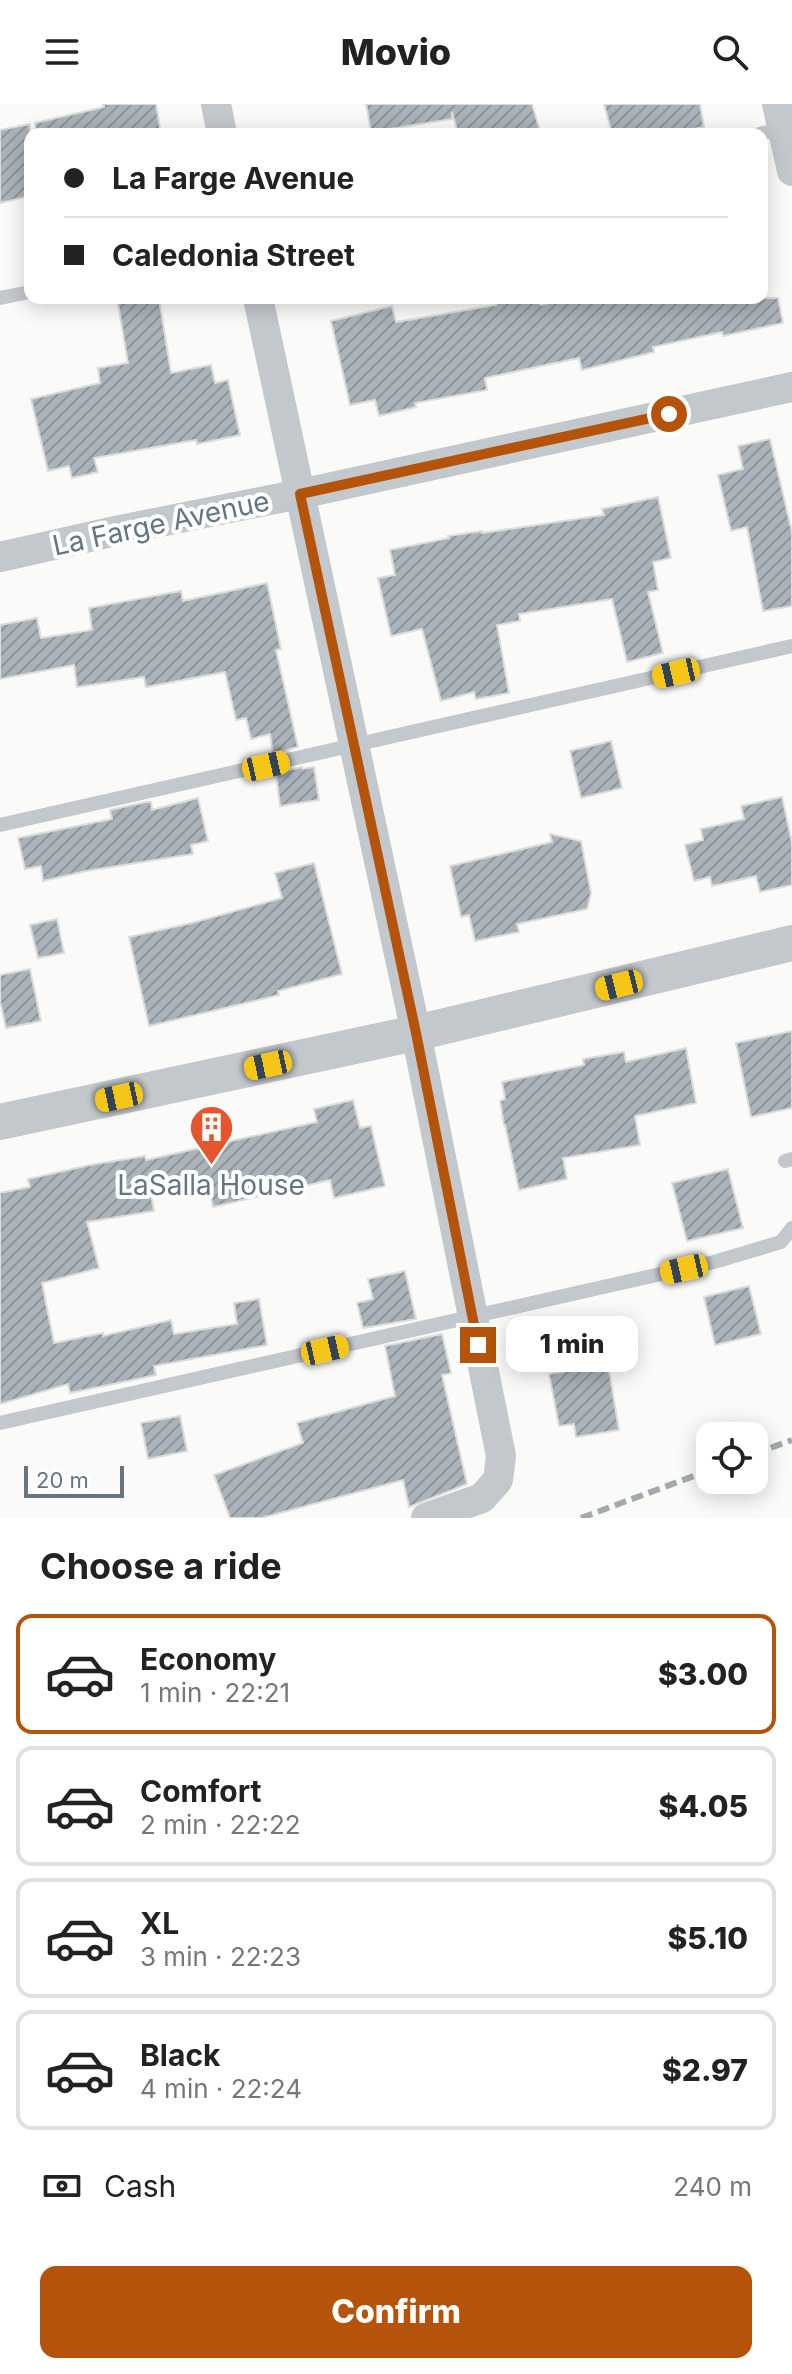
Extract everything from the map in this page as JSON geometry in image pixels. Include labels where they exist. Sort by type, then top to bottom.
[{"type":"street","points":[[216,104],[221,128]]},
{"type":"street","points":[[773,122],[792,171]]},
{"type":"street","points":[[259,304],[416,1033],[501,1456],[498,1480],[482,1498],[426,1518]]},
{"type":"street","name":"La Farge Avenue","points":[[0,557],[792,387]]},
{"type":"street","points":[[0,1122],[416,1033],[792,943]]},
{"type":"lane","points":[[0,298],[24,293]]},
{"type":"lane","points":[[0,825],[792,646]]},
{"type":"lane","points":[[0,1423],[714,1262],[781,1242],[792,1228]]},
{"type":"building","points":[[103,104],[156,104],[160,128],[35,128],[35,123],[104,107]]},
{"type":"building","points":[[366,104],[532,104],[539,128],[456,128],[452,112],[452,119],[396,128],[370,128]]},
{"type":"building","points":[[604,104],[700,104],[704,127],[699,128],[610,128]]},
{"type":"building","points":[[30,124],[30,128],[24,128],[24,197],[0,203],[0,130]]},
{"type":"building","points":[[768,298],[778,298],[783,323],[653,347],[654,352],[582,370],[579,358],[485,378],[487,390],[415,403],[416,407],[379,416],[375,400],[350,405],[331,321],[392,306],[396,322],[496,305],[768,304]]},
{"type":"building","points":[[118,304],[160,304],[171,373],[211,365],[215,383],[228,380],[240,435],[94,458],[98,472],[72,478],[69,466],[48,471],[31,399],[100,383],[98,368],[128,363]]},
{"type":"building","points":[[770,439],[792,532],[792,606],[763,611],[747,527],[731,531],[718,475],[743,469],[738,446]]},
{"type":"building","points":[[658,497],[671,558],[653,562],[658,590],[648,592],[663,653],[627,662],[612,599],[519,614],[520,621],[497,625],[509,693],[476,699],[474,692],[441,701],[422,629],[391,636],[378,578],[395,575],[390,550],[448,536],[604,515],[602,509]]},
{"type":"building","points":[[267,583],[281,649],[276,650],[298,747],[273,753],[270,734],[251,739],[246,718],[236,720],[225,672],[146,687],[144,677],[77,687],[74,665],[0,679],[0,625],[37,618],[41,638],[92,630],[89,608],[181,591],[183,601]]},
{"type":"building","points":[[611,741],[622,788],[581,798],[570,751]]},
{"type":"building","points":[[314,767],[319,800],[280,806],[276,773]]},
{"type":"building","points":[[782,797],[792,843],[792,885],[760,892],[756,876],[712,886],[710,877],[694,881],[685,845],[703,840],[701,829],[744,819],[741,806]]},
{"type":"building","points":[[198,798],[208,841],[191,845],[193,854],[43,881],[41,866],[25,869],[18,838],[112,819],[110,810],[146,802],[151,802],[152,810]]},
{"type":"building","points":[[550,834],[581,841],[591,893],[587,909],[517,924],[519,932],[475,941],[469,915],[461,917],[450,866],[552,842]]},
{"type":"building","points":[[314,863],[342,974],[278,991],[279,995],[149,1026],[129,937],[282,898],[275,873]]},
{"type":"building","points":[[57,919],[64,953],[38,958],[30,925]]},
{"type":"building","points":[[30,969],[41,1021],[6,1028],[0,1001],[0,975]]},
{"type":"building","points":[[792,1031],[792,1108],[751,1117],[736,1043]]},
{"type":"building","points":[[686,1048],[696,1103],[635,1116],[640,1145],[563,1158],[567,1179],[519,1190],[500,1101],[505,1099],[502,1082],[584,1065],[583,1059],[624,1052],[626,1062]]},
{"type":"building","points":[[353,1100],[360,1128],[371,1126],[385,1186],[334,1198],[330,1180],[213,1207],[208,1182],[151,1194],[154,1211],[87,1222],[99,1268],[42,1283],[54,1343],[103,1333],[103,1336],[171,1320],[174,1334],[237,1324],[234,1303],[259,1299],[267,1345],[154,1366],[156,1375],[70,1393],[68,1384],[0,1404],[0,1193],[30,1187],[28,1179],[90,1165],[145,1156],[146,1160],[317,1122],[314,1109]]},
{"type":"building","points":[[728,1169],[743,1228],[687,1241],[672,1183]]},
{"type":"building","points":[[405,1271],[416,1319],[363,1328],[357,1303],[373,1299],[368,1279]]},
{"type":"building","points":[[749,1286],[761,1334],[715,1345],[704,1297]]},
{"type":"building","points":[[442,1334],[451,1373],[442,1375],[467,1484],[409,1507],[403,1480],[261,1518],[230,1518],[214,1475],[303,1443],[297,1423],[395,1396],[385,1346]]},
{"type":"building","points":[[608,1364],[619,1430],[576,1437],[574,1424],[559,1426],[549,1374]]},
{"type":"building","points":[[180,1416],[187,1451],[148,1459],[141,1423]]},
{"type":"railway","points":[[768,1449],[792,1440]]},
{"type":"railway","points":[[581,1518],[696,1475]]},
{"type":"place","name":"LaSalla House","points":[[211,1167]]},
{"type":"route","points":[[478,1345],[416,1033],[300,494],[669,414]]}]
